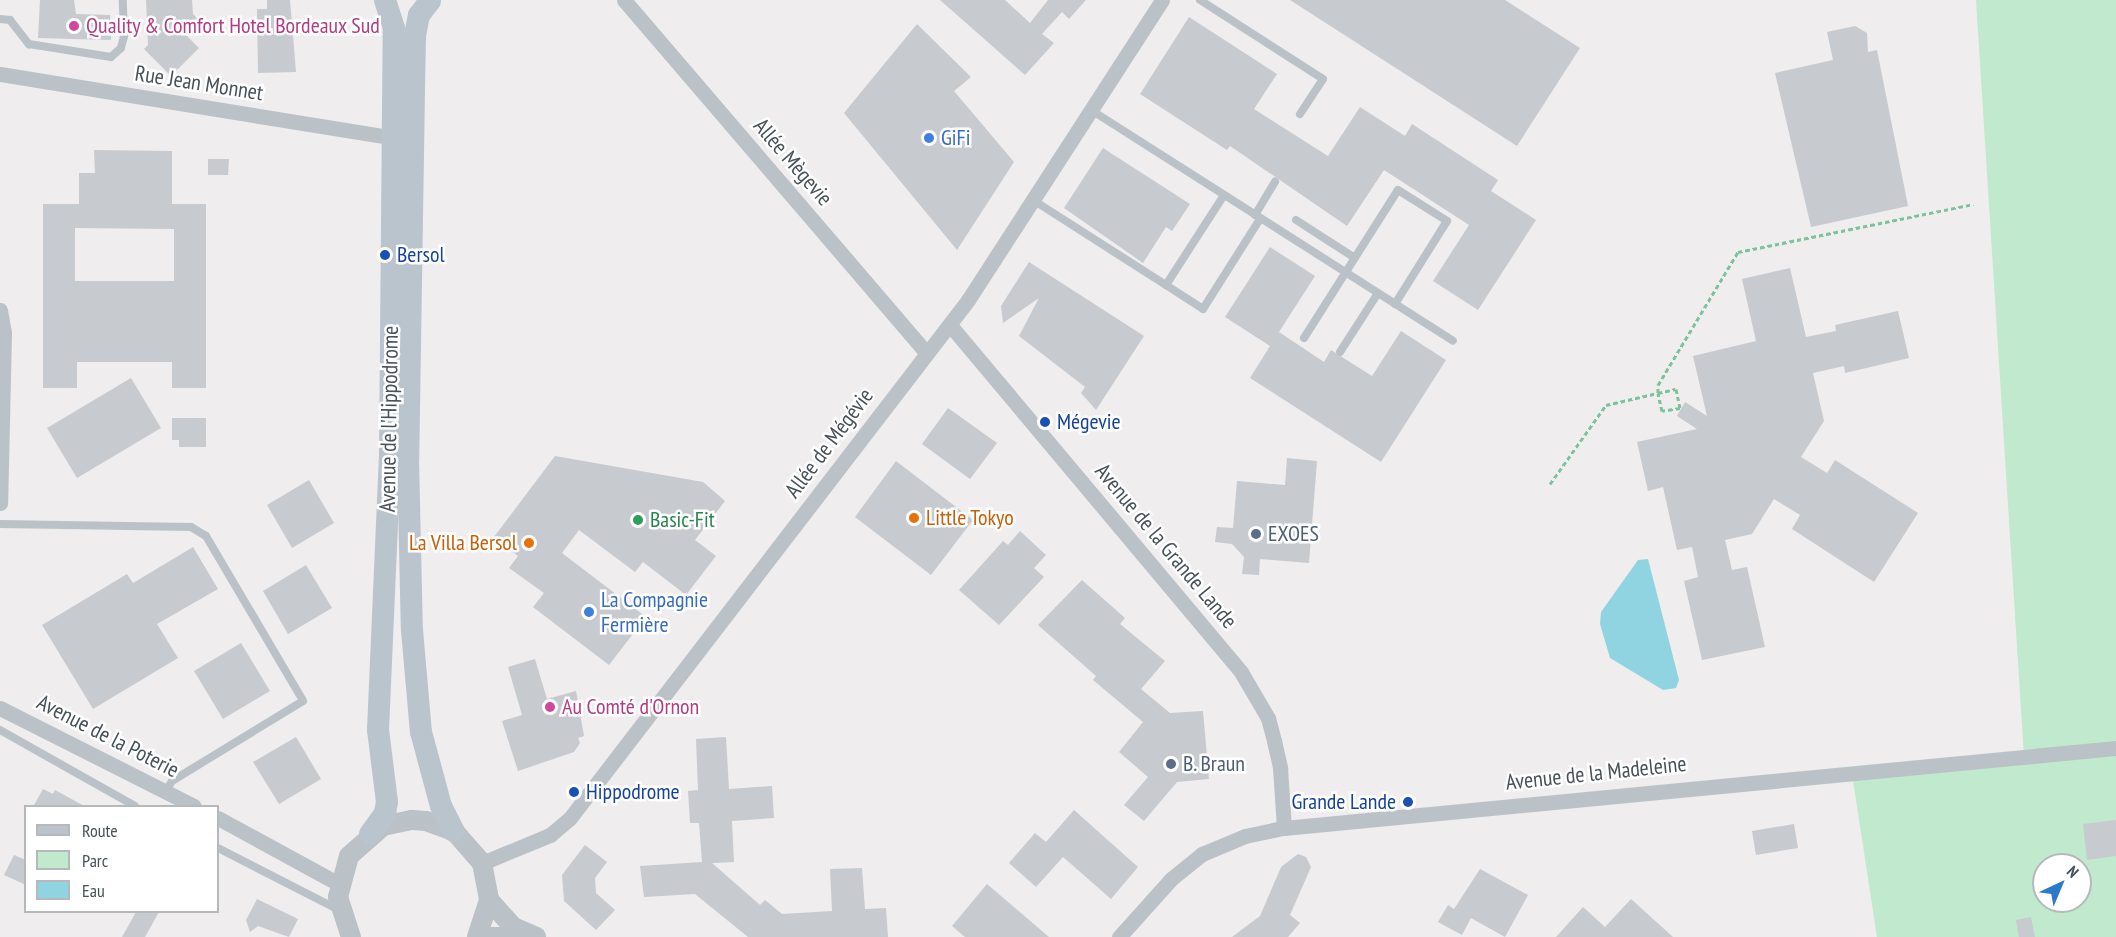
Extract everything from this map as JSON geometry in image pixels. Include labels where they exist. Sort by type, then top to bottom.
[{"type":"main road","points":[[386,0],[406,7],[430,1]]},
{"type":"main road","name":"Avenue de l'Hippodrome","points":[[370,834],[385,813],[387,802],[378,729],[390,455],[390,137],[394,28],[386,0]]},
{"type":"main road","name":"Avenue de l'Hippodrome","points":[[430,1],[419,15],[414,80],[408,459],[412,630],[421,732],[441,806],[454,831]]},
{"type":"street","name":"Allée Mègevie","points":[[624,0],[927,352]]},
{"type":"street","name":"Allée de Mégévie","points":[[482,863],[550,835],[570,818],[950,325],[1162,0]]},
{"type":"street","name":"Rue Jean Monnet","points":[[0,74],[390,137]]},
{"type":"street","points":[[0,310],[4,333],[0,503]]},
{"type":"street","name":"Avenue de la Grande Lande","points":[[950,325],[1241,672],[1268,718],[1274,741],[1284,828]]},
{"type":"street","name":"Avenue de la Poterie","points":[[0,708],[190,805]]},
{"type":"street","name":"Avenue de la Madeleine","points":[[1119,937],[1171,879],[1202,854],[1245,836],[1284,828],[2116,748]]},
{"type":"street","points":[[219,819],[339,884]]},
{"type":"street","points":[[351,937],[340,910],[339,884],[349,856],[370,834],[397,821],[412,820],[426,820],[454,831],[482,863],[489,900],[504,920],[536,937]]},
{"type":"street","points":[[477,937],[489,900]]},
{"type":"street","points":[[487,937],[506,937]]},
{"type":"lane","points":[[0,20],[10,20],[29,44],[111,57],[121,48],[124,36],[123,0]]},
{"type":"lane","points":[[1200,0],[1323,79],[1300,114]]},
{"type":"lane","points":[[1091,110],[1453,341]]},
{"type":"lane","points":[[1032,200],[1203,309],[1275,182]]},
{"type":"lane","points":[[1304,338],[1398,190],[1447,221],[1395,304]]},
{"type":"lane","points":[[1166,285],[1224,195]]},
{"type":"lane","points":[[1296,220],[1355,258]]},
{"type":"lane","points":[[1340,352],[1378,293]]},
{"type":"lane","points":[[0,524],[191,527],[206,536],[303,701],[172,781],[165,792]]},
{"type":"lane","points":[[0,730],[131,805]]},
{"type":"lane","points":[[219,849],[340,910]]},
{"type":"path","points":[[1550,484],[1606,405],[1658,393],[1676,390],[1680,408],[1662,411],[1658,393],[1658,385],[1738,252],[1973,204]]},
{"type":"green space","points":[[1976,0],[2116,0],[2116,937],[1877,937],[1852,774],[2024,757]]},
{"type":"water","points":[[1648,559],[1679,680],[1676,688],[1663,690],[1610,658],[1600,624],[1601,612],[1638,560]]},
{"type":"building","name":"Quality & Comfort Hotel Bordeaux Sud","points":[[40,0],[74,0],[76,14],[110,15],[111,40],[38,38]]},
{"type":"building","points":[[146,0],[192,0],[193,14],[200,22],[187,36],[199,48],[171,76],[144,49],[148,45]]},
{"type":"building","points":[[267,0],[290,0],[296,72],[258,73],[257,9],[267,9]]},
{"type":"building","points":[[940,0],[1005,0],[1030,23],[1048,0],[1086,0],[1069,19],[1062,12],[1042,34],[1054,43],[1025,75]]},
{"type":"building","points":[[1290,0],[1505,0],[1580,48],[1517,146]]},
{"type":"building","points":[[1189,17],[1277,74],[1254,109],[1328,156],[1360,107],[1405,136],[1412,124],[1498,180],[1491,191],[1536,220],[1478,310],[1433,281],[1469,225],[1384,170],[1347,226],[1230,146],[1227,150],[1140,94]]},
{"type":"building","name":"GiFi","points":[[917,24],[971,77],[954,91],[1014,162],[957,250],[844,113]]},
{"type":"building","points":[[1855,26],[1867,33],[1868,52],[1877,50],[1908,206],[1811,227],[1775,73],[1833,60],[1827,32]]},
{"type":"building","points":[[1103,148],[1190,204],[1172,231],[1166,227],[1143,263],[1064,208]]},
{"type":"building","points":[[94,150],[172,151],[172,204],[206,204],[206,388],[172,388],[172,362],[77,362],[77,388],[43,388],[43,204],[79,204],[79,173],[95,173]],"holes":[[[75,228],[174,229],[174,281],[75,281]]]},
{"type":"building","points":[[208,159],[229,159],[228,175],[208,175]]},
{"type":"building","points":[[1270,247],[1315,276],[1279,332],[1324,362],[1331,350],[1372,376],[1401,331],[1446,360],[1381,462],[1250,378],[1270,346],[1225,317]]},
{"type":"building","points":[[1029,262],[1144,336],[1096,410],[1081,393],[1085,387],[1019,336],[1039,298],[1003,323],[1001,306]]},
{"type":"building","points":[[1790,268],[1806,337],[1836,331],[1835,325],[1898,311],[1909,358],[1845,373],[1844,366],[1813,373],[1824,421],[1801,457],[1827,473],[1835,460],[1918,513],[1874,582],[1792,529],[1800,515],[1774,499],[1752,534],[1725,540],[1732,570],[1747,567],[1765,647],[1702,660],[1684,581],[1698,577],[1692,547],[1677,550],[1663,487],[1648,491],[1637,442],[1697,429],[1677,416],[1685,402],[1707,416],[1693,356],[1756,341],[1742,279]]},
{"type":"building","points":[[131,378],[161,428],[77,478],[47,428]]},
{"type":"building","points":[[948,408],[997,443],[970,479],[922,444]]},
{"type":"building","points":[[172,418],[206,418],[206,447],[179,447],[179,440],[172,440]]},
{"type":"building","points":[[555,456],[703,482],[725,501],[695,540],[716,556],[686,595],[643,562],[635,572],[579,530],[562,553],[646,617],[609,665],[533,607],[544,593],[509,568],[518,556],[494,537]]},
{"type":"building","points":[[1287,458],[1317,461],[1309,563],[1260,559],[1259,575],[1242,574],[1244,557],[1232,544],[1215,542],[1217,527],[1233,528],[1237,481],[1285,485]]},
{"type":"building","name":"Little Tokyo","points":[[896,461],[973,520],[931,575],[855,517]]},
{"type":"building","points":[[309,480],[334,523],[292,548],[267,505]]},
{"type":"building","points":[[1020,531],[1046,555],[1034,568],[1044,577],[999,625],[959,590],[1003,541],[1008,545]]},
{"type":"building","points":[[193,547],[218,589],[157,624],[178,658],[93,709],[42,625],[127,574],[133,583]]},
{"type":"building","points":[[306,565],[332,608],[288,634],[263,591]]},
{"type":"building","points":[[1082,580],[1125,618],[1120,624],[1165,661],[1141,689],[1170,713],[1203,711],[1209,779],[1177,782],[1144,821],[1124,805],[1148,777],[1119,752],[1143,722],[1093,680],[1096,676],[1038,625]]},
{"type":"building","points":[[241,643],[270,691],[223,719],[194,671]]},
{"type":"building","name":"Au Comté d'Ornon","points":[[535,659],[547,699],[576,691],[584,736],[578,738],[580,743],[574,752],[518,771],[502,721],[522,715],[508,667]]},
{"type":"building","points":[[296,737],[321,779],[279,804],[253,762]]},
{"type":"building","points":[[726,737],[729,789],[772,786],[774,818],[732,821],[734,862],[712,863],[760,905],[765,900],[782,914],[832,911],[830,869],[862,868],[865,909],[886,908],[888,937],[748,937],[695,894],[644,897],[640,866],[702,862],[699,823],[690,823],[688,791],[698,790],[696,739]]},
{"type":"building","points":[[43,789],[53,794],[55,790],[82,805],[34,805]]},
{"type":"building","points":[[1074,810],[1138,867],[1111,899],[1063,857],[1036,887],[1009,863],[1035,833],[1046,842]]},
{"type":"building","points":[[2116,820],[2116,856],[2092,859],[2092,853],[2086,853],[2083,824]]},
{"type":"building","points":[[1794,824],[1798,848],[1756,855],[1752,831]]},
{"type":"building","points":[[585,845],[607,862],[595,878],[596,893],[615,910],[596,930],[564,901],[562,875]]},
{"type":"building","points":[[1298,854],[1306,857],[1311,867],[1290,915],[1300,923],[1288,937],[1232,937],[1260,916],[1281,867]]},
{"type":"building","points":[[14,855],[24,859],[24,884],[4,875]]},
{"type":"building","points":[[1480,869],[1528,895],[1505,937],[1471,918],[1462,935],[1438,922],[1448,905],[1454,909]]},
{"type":"building","points":[[987,884],[1049,937],[965,937],[952,926]]},
{"type":"building","points":[[257,899],[298,919],[289,937],[258,926],[250,932],[246,920]]},
{"type":"building","points":[[1631,899],[1673,937],[1556,937],[1583,907],[1605,927]]},
{"type":"building","points":[[135,913],[158,913],[145,937],[122,937]]},
{"type":"building","points":[[2031,917],[2035,937],[2019,937],[2016,920]]},
{"type":"place","name":"Quality & Comfort Hotel Bordeaux Sud","points":[[74,26]]},
{"type":"place","name":"GiFi","points":[[929,138]]},
{"type":"place","name":"Bersol","points":[[385,255]]},
{"type":"place","name":"Mégevie","points":[[1045,422]]},
{"type":"place","name":"Little Tokyo","points":[[914,518]]},
{"type":"place","name":"Basic-Fit","points":[[638,520]]},
{"type":"place","name":"EXOES","points":[[1256,534]]},
{"type":"place","name":"La Villa Bersol","points":[[529,543]]},
{"type":"place","name":"La Compagnie Fermière","points":[[589,612]]},
{"type":"place","name":"Au Comté d'Ornon","points":[[550,707]]},
{"type":"place","name":"B. Braun","points":[[1171,764]]},
{"type":"place","name":"Hippodrome","points":[[574,792]]},
{"type":"place","name":"Grande Lande","points":[[1408,802]]}]
